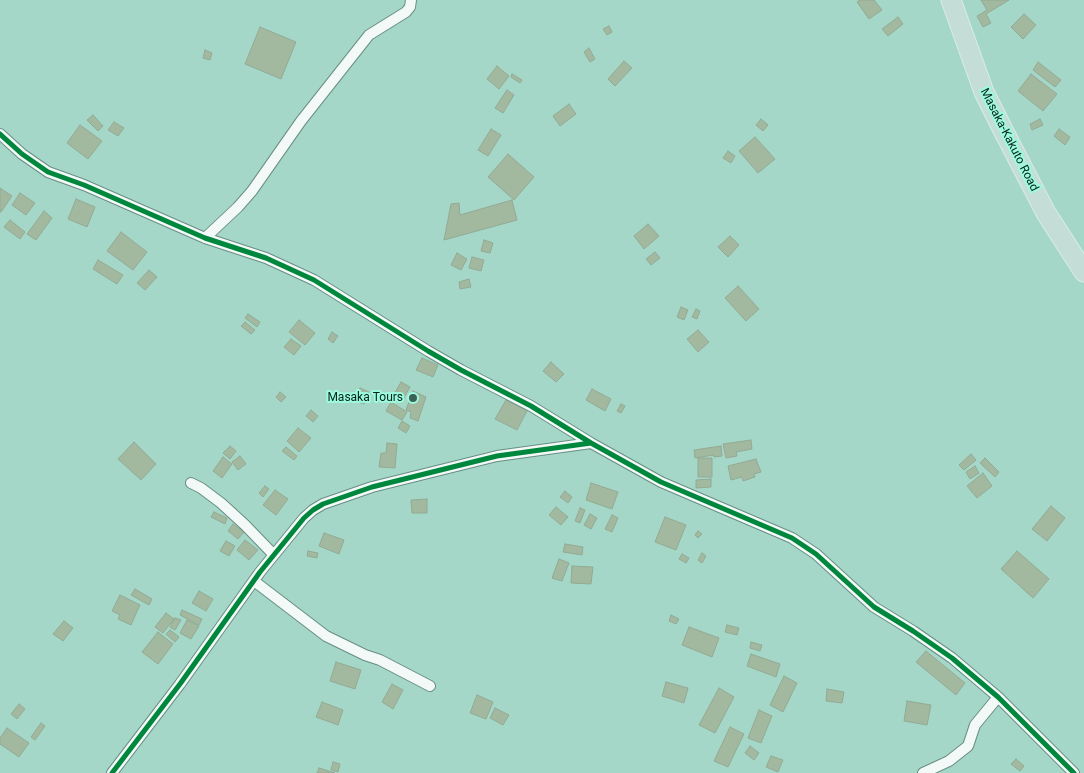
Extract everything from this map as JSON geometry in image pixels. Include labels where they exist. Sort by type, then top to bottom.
[{"type":"highway","name":"Masaka-Kakuto Road","points":[[951,0],[988,99],[1046,213],[1084,272]]},
{"type":"street","points":[[205,238],[238,207],[252,190],[302,121],[370,35],[406,12],[410,8],[411,0]]},
{"type":"street","points":[[0,134],[22,154],[48,172],[84,185],[205,238],[266,258],[314,280],[428,351],[538,410],[591,443],[662,482],[792,538],[816,554],[874,607],[952,658],[998,697],[1074,773]]},
{"type":"street","points":[[112,773],[180,684],[254,580],[312,510],[323,504],[372,487],[497,456],[591,443]]},
{"type":"street","points":[[192,483],[201,488],[245,525],[274,555]]},
{"type":"street","points":[[254,580],[326,636],[388,664],[430,686]]},
{"type":"street","points":[[923,773],[949,761],[968,746],[975,725],[998,697]]},
{"type":"building","points":[[860,0],[874,0],[882,10],[869,19],[857,2]]},
{"type":"building","points":[[981,0],[1009,0],[986,14],[991,23],[983,27],[977,16],[987,10]]},
{"type":"building","points":[[1024,14],[1036,25],[1023,39],[1011,27]]},
{"type":"building","points":[[898,17],[903,24],[888,36],[882,29]]},
{"type":"building","points":[[609,26],[612,32],[607,35],[603,29]]},
{"type":"building","points":[[260,27],[296,42],[281,79],[245,64]]},
{"type":"building","points":[[589,48],[595,59],[590,62],[584,52]]},
{"type":"building","points":[[205,50],[212,53],[210,60],[203,58]]},
{"type":"building","points":[[624,61],[632,68],[615,86],[608,79]]},
{"type":"building","points":[[1038,62],[1061,80],[1055,87],[1033,70]]},
{"type":"building","points":[[497,66],[509,76],[499,89],[487,79]]},
{"type":"building","points":[[512,74],[522,80],[520,83],[511,77]]},
{"type":"building","points":[[1031,74],[1057,94],[1043,111],[1018,91]]},
{"type":"building","points":[[507,90],[514,95],[503,113],[495,108]]},
{"type":"building","points":[[569,104],[576,114],[560,126],[553,116]]},
{"type":"building","points":[[93,115],[103,126],[98,131],[87,120]]},
{"type":"building","points":[[761,119],[768,125],[763,131],[756,125]]},
{"type":"building","points":[[1040,119],[1043,125],[1032,130],[1030,124]]},
{"type":"building","points":[[114,122],[124,128],[118,136],[108,130]]},
{"type":"building","points":[[80,125],[102,141],[88,159],[67,143]]},
{"type":"building","points":[[491,129],[501,135],[488,156],[478,150]]},
{"type":"building","points":[[1059,129],[1070,137],[1065,145],[1054,136]]},
{"type":"building","points":[[755,137],[775,159],[758,173],[739,151]]},
{"type":"building","points":[[728,151],[735,156],[731,163],[723,158]]},
{"type":"building","points":[[508,154],[534,177],[514,200],[488,177]]},
{"type":"building","points":[[0,188],[12,196],[1,212],[0,212]]},
{"type":"building","points":[[20,193],[35,203],[26,215],[12,205]]},
{"type":"building","points":[[76,199],[95,207],[87,227],[68,219]]},
{"type":"building","points":[[512,200],[517,220],[444,240],[451,204],[459,203],[460,215]]},
{"type":"building","points":[[44,211],[52,218],[36,240],[27,234]]},
{"type":"building","points":[[10,220],[25,232],[20,239],[4,227]]},
{"type":"building","points":[[648,224],[659,236],[644,249],[634,236]]},
{"type":"building","points":[[121,232],[147,252],[133,270],[107,251]]},
{"type":"building","points":[[730,236],[739,245],[728,257],[718,247]]},
{"type":"building","points":[[484,240],[493,243],[490,253],[481,251]]},
{"type":"building","points":[[655,252],[660,258],[651,265],[646,259]]},
{"type":"building","points":[[457,253],[467,259],[461,270],[451,265]]},
{"type":"building","points":[[472,257],[484,260],[481,271],[469,268]]},
{"type":"building","points":[[98,260],[123,275],[117,284],[93,269]]},
{"type":"building","points":[[149,270],[157,277],[145,290],[137,283]]},
{"type":"building","points":[[469,279],[471,287],[460,289],[459,282]]},
{"type":"building","points":[[738,286],[759,309],[746,321],[725,298]]},
{"type":"building","points":[[681,307],[688,310],[684,320],[677,317]]},
{"type":"building","points":[[696,309],[700,311],[697,319],[692,317]]},
{"type":"building","points":[[248,314],[260,322],[257,327],[245,318]]},
{"type":"building","points":[[299,320],[315,333],[305,345],[289,332]]},
{"type":"building","points":[[245,322],[255,330],[251,334],[241,326]]},
{"type":"building","points":[[698,330],[709,342],[698,352],[687,339]]},
{"type":"building","points":[[332,332],[338,336],[333,343],[328,339]]},
{"type":"building","points":[[291,339],[301,346],[294,355],[284,347]]},
{"type":"building","points":[[422,358],[438,365],[433,377],[416,370]]},
{"type":"building","points":[[551,362],[564,374],[556,382],[543,371]]},
{"type":"building","points":[[401,382],[410,387],[401,403],[392,398]]},
{"type":"building","points":[[360,388],[369,392],[364,404],[354,400]]},
{"type":"building","points":[[592,389],[611,399],[605,411],[586,400]]},
{"type":"building","points":[[413,391],[426,397],[418,421],[410,418],[411,412],[406,410]]},
{"type":"building","points":[[280,392],[286,397],[281,402],[276,397]]},
{"type":"building","points":[[506,400],[527,411],[517,430],[495,419]]},
{"type":"building","points":[[391,402],[407,412],[402,420],[386,411]]},
{"type":"building","points":[[621,404],[625,406],[621,413],[617,411]]},
{"type":"building","points":[[311,410],[318,416],[313,422],[306,416]]},
{"type":"building","points":[[402,421],[410,426],[406,433],[398,428]]},
{"type":"building","points":[[298,428],[311,438],[299,452],[287,441]]},
{"type":"building","points":[[751,440],[752,449],[736,452],[737,456],[726,458],[723,444]]},
{"type":"building","points":[[134,442],[156,464],[141,480],[118,459]]},
{"type":"building","points":[[387,443],[397,444],[395,468],[379,467],[381,453],[386,453]]},
{"type":"building","points":[[230,446],[236,451],[230,459],[223,453]]},
{"type":"building","points":[[721,446],[722,456],[714,457],[714,455],[695,458],[694,450]]},
{"type":"building","points":[[286,447],[297,456],[294,460],[282,451]]},
{"type":"building","points":[[971,454],[976,460],[964,470],[959,465]]},
{"type":"building","points":[[240,456],[246,464],[238,470],[232,462]]},
{"type":"building","points":[[223,457],[232,464],[222,478],[213,471]]},
{"type":"building","points":[[698,458],[712,458],[712,477],[698,477]]},
{"type":"building","points":[[985,458],[999,472],[995,477],[980,463]]},
{"type":"building","points":[[756,459],[761,472],[754,474],[755,477],[743,481],[742,477],[731,480],[728,466]]},
{"type":"building","points":[[975,466],[979,473],[970,479],[966,472]]},
{"type":"building","points":[[983,473],[992,486],[977,498],[967,486]]},
{"type":"building","points":[[711,479],[711,487],[696,488],[696,480]]},
{"type":"building","points":[[591,483],[618,492],[612,509],[586,500]]},
{"type":"building","points":[[265,486],[269,489],[263,497],[259,493]]},
{"type":"building","points":[[275,490],[288,499],[276,515],[263,505]]},
{"type":"building","points":[[565,491],[572,497],[568,503],[560,497]]},
{"type":"building","points":[[427,499],[427,513],[412,513],[411,500]]},
{"type":"building","points":[[1051,506],[1065,518],[1047,541],[1032,529]]},
{"type":"building","points":[[556,507],[568,517],[561,525],[549,515]]},
{"type":"building","points":[[580,508],[585,510],[580,523],[575,521]]},
{"type":"building","points":[[214,512],[227,518],[225,524],[211,517]]},
{"type":"building","points":[[590,514],[597,518],[591,529],[584,525]]},
{"type":"building","points":[[612,515],[618,518],[612,532],[605,529]]},
{"type":"building","points":[[665,517],[686,525],[676,550],[655,542]]},
{"type":"building","points":[[233,524],[244,532],[238,539],[228,531]]},
{"type":"building","points":[[698,531],[702,534],[698,538],[695,535]]},
{"type":"building","points":[[324,533],[344,540],[339,554],[319,546]]},
{"type":"building","points":[[245,540],[258,550],[249,560],[237,550]]},
{"type":"building","points":[[226,541],[235,546],[229,556],[220,551]]},
{"type":"building","points":[[565,544],[583,547],[582,555],[563,552]]},
{"type":"building","points":[[308,551],[318,553],[317,558],[307,556]]},
{"type":"building","points":[[1017,551],[1049,579],[1033,598],[1001,569]]},
{"type":"building","points":[[702,553],[706,556],[702,563],[698,560]]},
{"type":"building","points":[[682,554],[689,558],[686,563],[679,559]]},
{"type":"building","points":[[559,559],[569,563],[562,581],[552,578]]},
{"type":"building","points":[[572,566],[593,567],[591,584],[571,583]]},
{"type":"building","points":[[135,589],[152,599],[149,605],[131,595]]},
{"type":"building","points":[[199,591],[213,599],[206,611],[192,603]]},
{"type":"building","points":[[120,595],[140,605],[131,625],[118,619],[120,615],[112,611]]},
{"type":"building","points":[[182,610],[202,619],[199,625],[180,615]]},
{"type":"building","points":[[166,613],[174,619],[163,633],[155,627]]},
{"type":"building","points":[[671,615],[679,619],[676,624],[669,621]]},
{"type":"building","points":[[175,618],[181,620],[175,630],[170,627]]},
{"type":"building","points":[[187,620],[199,626],[191,639],[180,633]]},
{"type":"building","points":[[64,621],[73,628],[63,641],[53,634]]},
{"type":"building","points":[[727,625],[739,628],[737,635],[725,632]]},
{"type":"building","points":[[689,627],[719,638],[712,657],[682,645]]},
{"type":"building","points":[[170,630],[179,637],[175,642],[166,634]]},
{"type":"building","points":[[158,632],[173,644],[158,664],[142,652]]},
{"type":"building","points":[[751,642],[762,645],[760,651],[750,648]]},
{"type":"building","points":[[926,651],[965,683],[956,695],[916,662]]},
{"type":"building","points":[[751,654],[780,664],[776,677],[747,666]]},
{"type":"building","points":[[336,662],[361,670],[355,689],[330,681]]},
{"type":"building","points":[[784,676],[797,683],[783,712],[770,705]]},
{"type":"building","points":[[666,682],[688,688],[684,703],[662,696]]},
{"type":"building","points":[[392,684],[403,690],[393,709],[382,702]]},
{"type":"building","points":[[719,688],[734,697],[715,733],[699,725]]},
{"type":"building","points":[[827,689],[844,692],[842,703],[826,701]]},
{"type":"building","points":[[477,695],[493,702],[486,719],[470,713]]},
{"type":"building","points":[[907,701],[931,705],[927,725],[904,721]]},
{"type":"building","points":[[322,702],[343,710],[338,725],[316,717]]},
{"type":"building","points":[[19,704],[25,709],[17,719],[11,714]]},
{"type":"building","points":[[495,708],[509,715],[503,725],[490,718]]},
{"type":"building","points":[[759,710],[772,716],[761,743],[748,738]]},
{"type":"building","points":[[41,723],[45,726],[35,740],[31,737]]},
{"type":"building","points":[[730,727],[744,734],[728,767],[714,761]]},
{"type":"building","points":[[7,728],[29,743],[19,757],[0,744],[0,738]]},
{"type":"building","points":[[750,746],[759,753],[754,760],[745,753]]},
{"type":"building","points":[[771,756],[783,760],[778,772],[766,767]]},
{"type":"building","points":[[1016,759],[1024,766],[1020,771],[1011,764]]},
{"type":"building","points":[[333,762],[340,764],[338,772],[331,770]]},
{"type":"building","points":[[319,768],[335,773],[317,773]]},
{"type":"cycle path","points":[[0,134],[22,154],[48,172],[84,185],[205,238],[266,258],[314,280],[428,351],[531,406],[591,443],[661,482],[792,538],[816,554],[874,607],[952,658],[998,697],[1074,773]]},
{"type":"cycle path","points":[[112,773],[180,684],[260,572],[304,518],[313,510],[323,504],[372,487],[497,456],[591,443]]},
{"type":"place","name":"Masaka Tours","points":[[413,398]]}]
